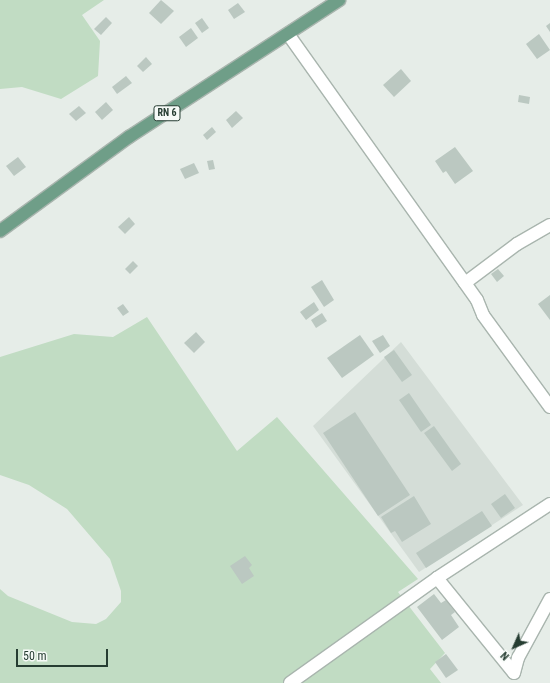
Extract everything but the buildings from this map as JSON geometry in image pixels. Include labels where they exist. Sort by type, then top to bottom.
[{"type":"main road","name":"RN 6","points":[[0,231],[129,138],[339,0]]},
{"type":"street","points":[[288,34],[477,300],[484,315],[550,407]]},
{"type":"street","points":[[465,283],[517,244],[550,225]]},
{"type":"street","points":[[290,683],[437,578],[550,504]]},
{"type":"street","points":[[437,578],[514,673],[518,658],[550,599]]},
{"type":"shaded area","points":[[401,342],[523,505],[419,572],[313,426]]},
{"type":"green space","points":[[0,0],[104,0],[82,15],[100,41],[98,76],[61,99],[22,87],[0,89]]},
{"type":"green space","points":[[147,317],[237,451],[277,417],[418,579],[398,592],[445,653],[430,669],[441,683],[0,683],[0,589],[8,596],[72,622],[96,624],[106,619],[121,602],[121,591],[110,559],[67,509],[29,485],[0,475],[0,357],[74,334],[113,337]]}]
